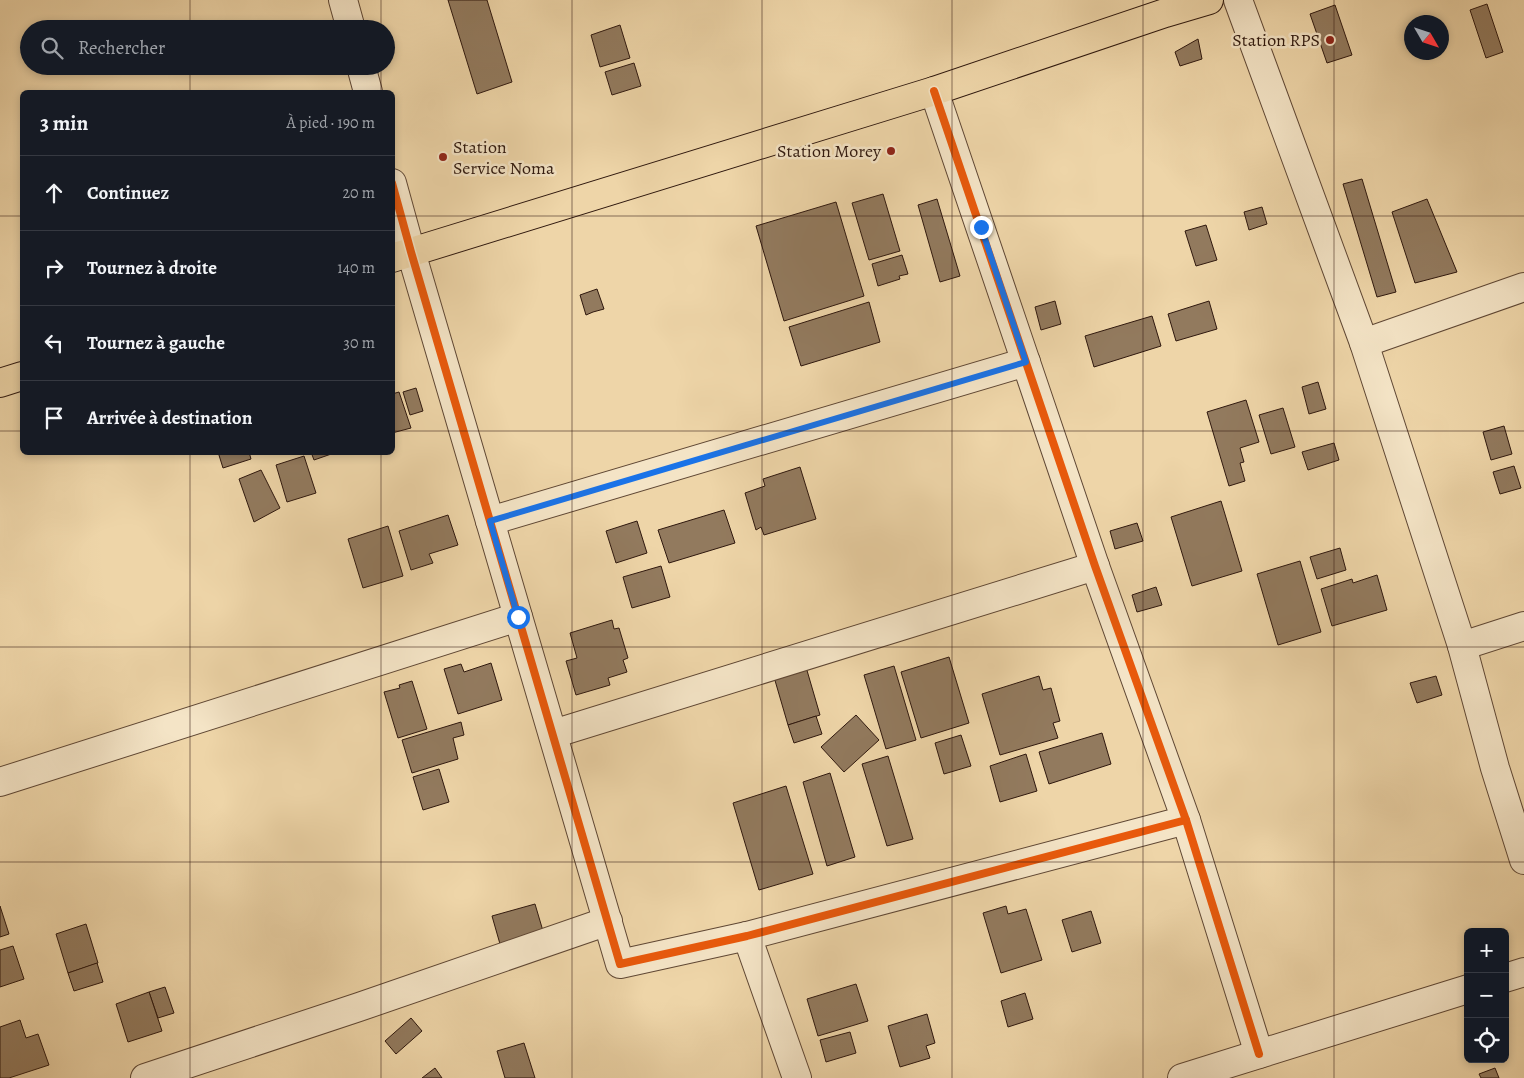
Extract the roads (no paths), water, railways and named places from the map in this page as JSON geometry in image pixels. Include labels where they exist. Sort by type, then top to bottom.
[{"type":"main road","points":[[402,256],[934,91],[1163,6],[1209,0]]},
{"type":"main road","points":[[0,383],[20,377]]},
{"type":"street","points":[[343,0],[349,20]]},
{"type":"street","points":[[1238,0],[1364,343],[1462,646],[1495,768],[1524,860]]},
{"type":"street","points":[[363,75],[367,90]]},
{"type":"street","points":[[934,91],[1095,566],[1186,820],[1259,1054]]},
{"type":"street","points":[[395,205],[402,256],[490,521],[620,964],[747,936],[1186,820]]},
{"type":"street","points":[[1364,343],[1524,287]]},
{"type":"street","points":[[490,521],[1026,362]]},
{"type":"street","points":[[553,734],[1095,566]]},
{"type":"street","points":[[0,782],[518,617]]},
{"type":"street","points":[[1462,646],[1524,626]]},
{"type":"street","points":[[145,1078],[608,921]]},
{"type":"street","points":[[747,936],[797,1078]]},
{"type":"street","points":[[1509,977],[1524,972]]},
{"type":"street","points":[[1182,1078],[1464,990]]},
{"type":"place","name":"Station RPS","points":[[1330,40]]},
{"type":"place","name":"Station Morey","points":[[891,151]]},
{"type":"place","name":"Station Service Noma","points":[[443,157]]}]
